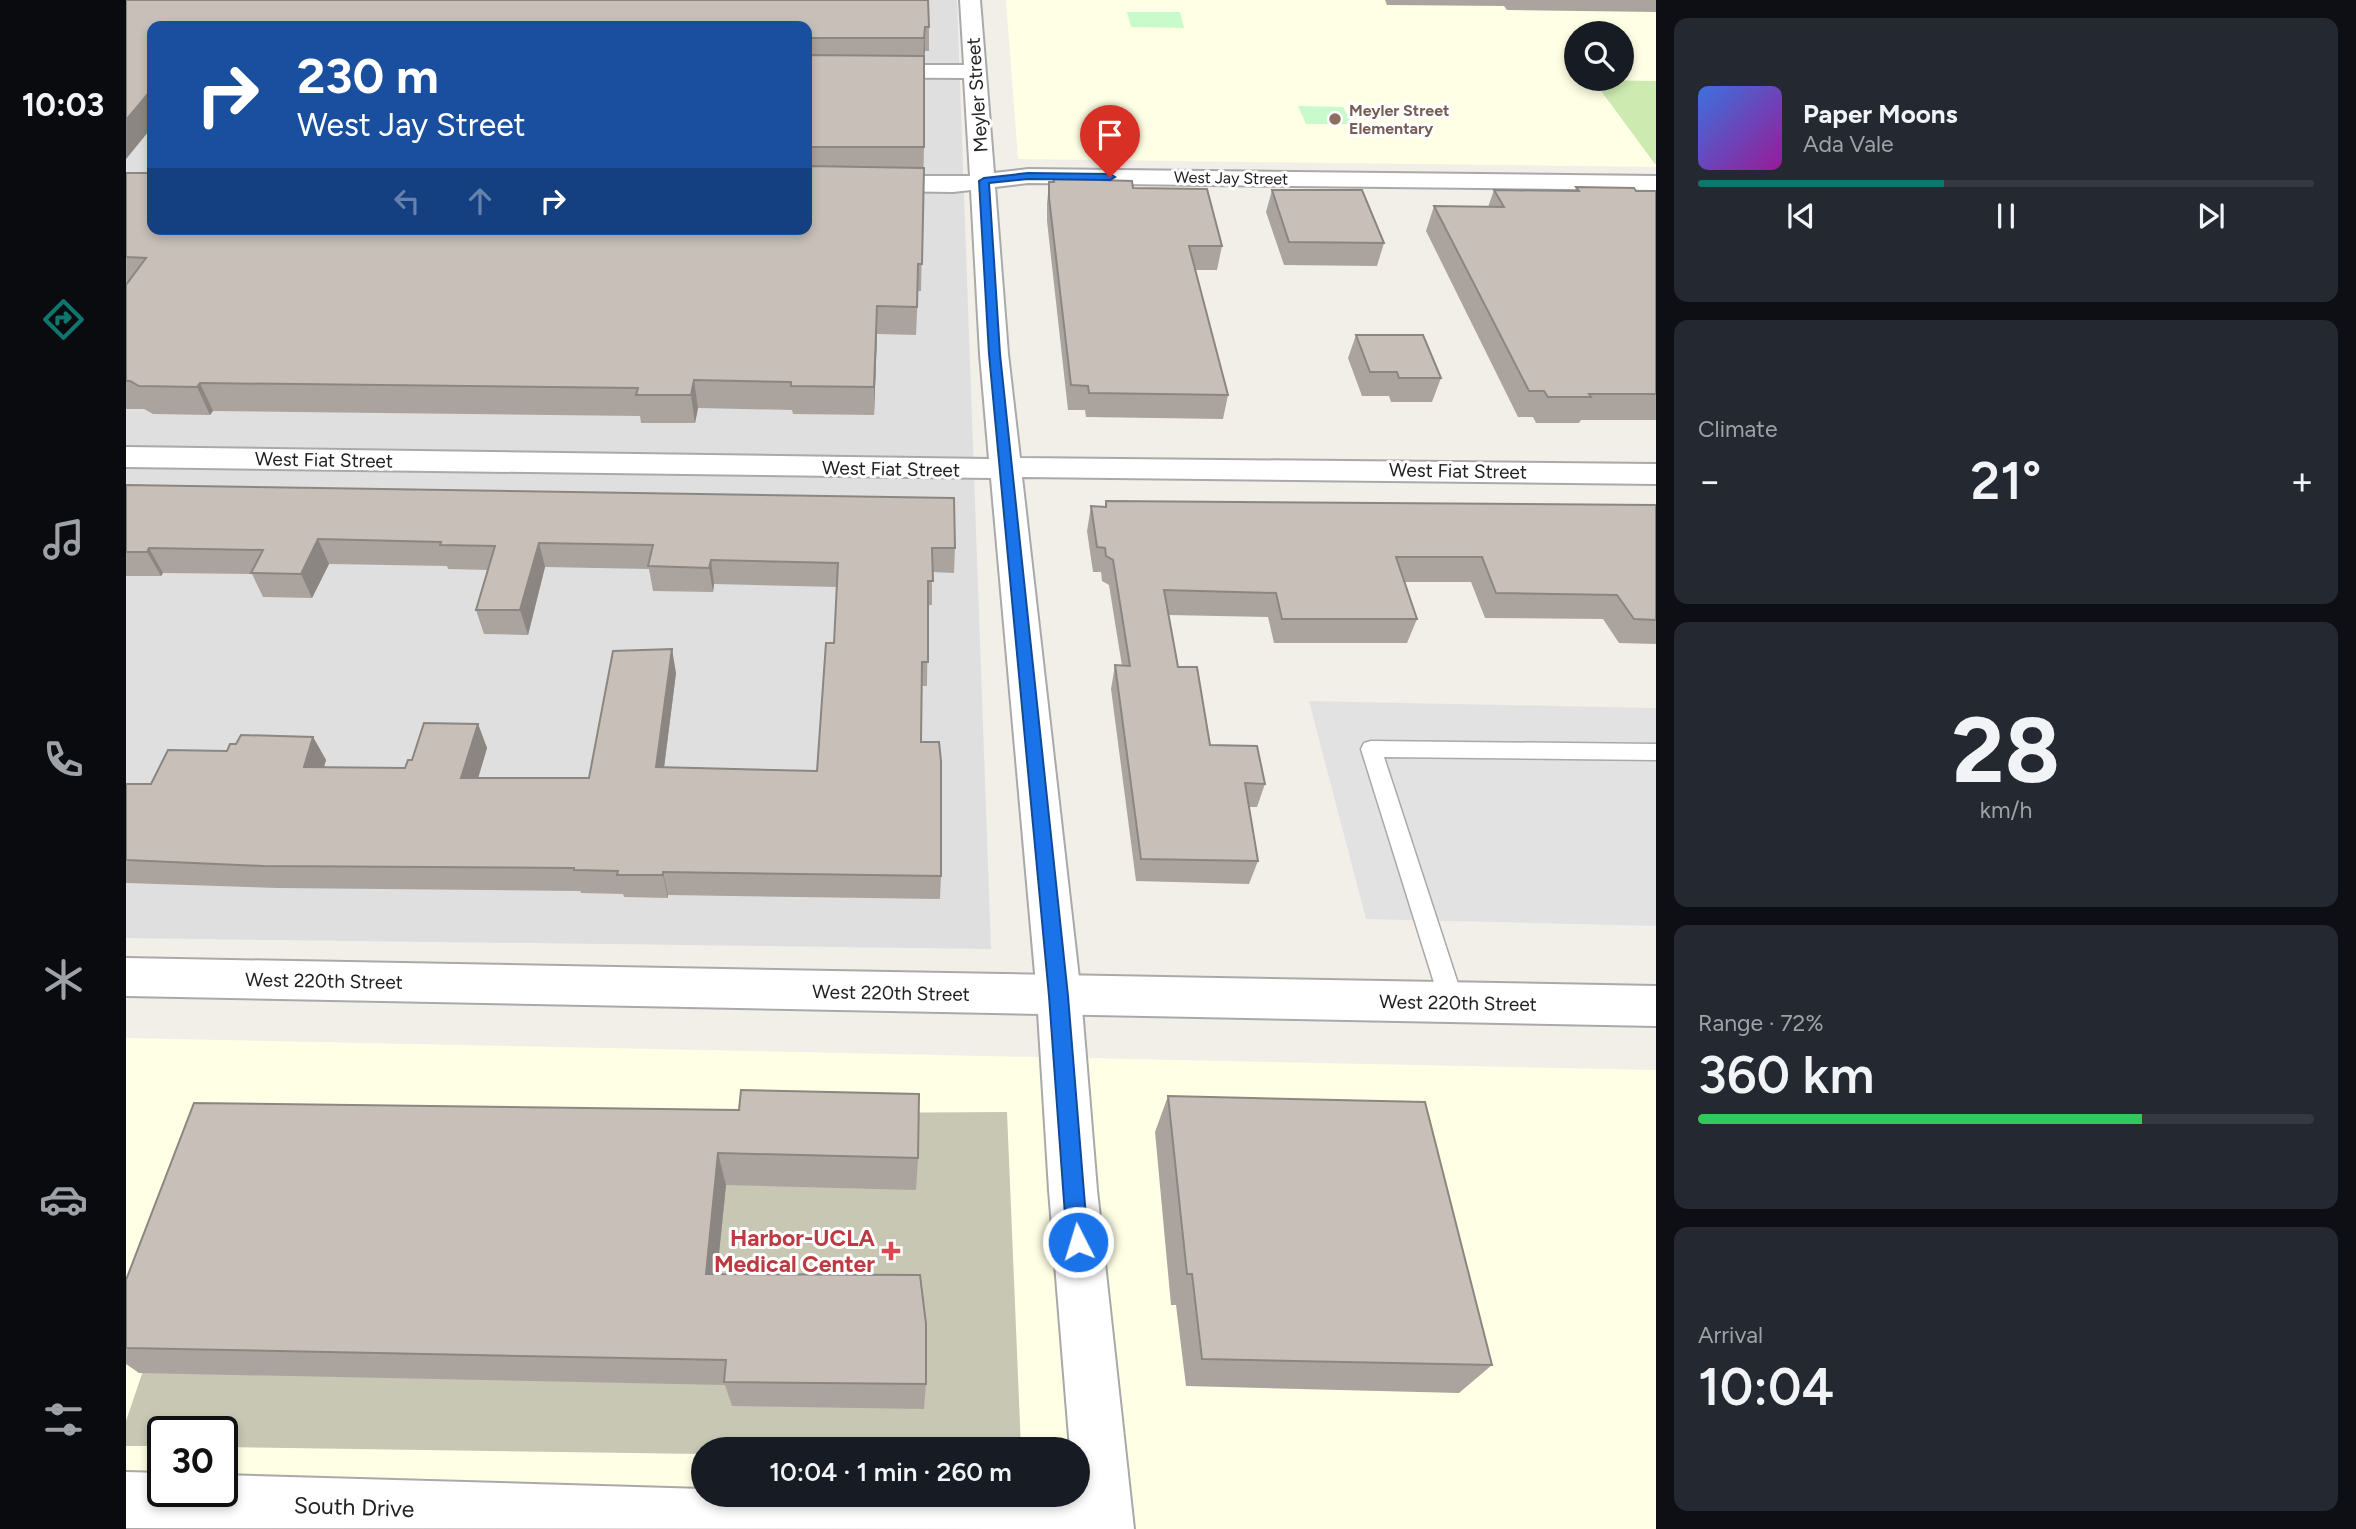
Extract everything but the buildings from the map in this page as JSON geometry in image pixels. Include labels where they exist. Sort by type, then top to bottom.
[{"type":"street","name":"Meyler Street","points":[[970,0],[1005,468],[1059,996],[1073,1190],[1105,1529]]},
{"type":"street","points":[[812,71],[975,72]]},
{"type":"street","name":"West Jay Street","points":[[812,183],[953,185],[1028,176],[1656,183]]},
{"type":"street","name":"West Fiat Street","points":[[126,457],[932,470],[1051,466],[1656,474]]},
{"type":"street","name":"West 220th Street","points":[[126,976],[1656,1006]]},
{"type":"street","name":"South Drive","points":[[126,1500],[1085,1529]]},
{"type":"lane","points":[[1452,1002],[1371,749],[1656,752]]},
{"type":"shaded area","points":[[205,0],[957,0],[991,949],[126,938],[126,89],[147,65],[147,235],[812,235],[812,21],[691,21]]},
{"type":"shaded area","name":"Meyler Street Elementary","points":[[1006,0],[1656,0],[1656,167],[1018,159]]},
{"type":"shaded area","points":[[1309,701],[1656,708],[1656,926],[1366,919]]},
{"type":"shaded area","name":"Harbor-UCLA Medical Center","points":[[126,1038],[1656,1070],[1656,1529],[126,1529]]},
{"type":"shaded area","points":[[1007,1112],[1021,1437],[691,1437],[691,1454],[238,1447],[238,1416],[147,1416],[147,1446],[126,1446],[126,1421],[229,1117]]},
{"type":"green space","points":[[1127,12],[1180,12],[1184,28],[1131,27]]},
{"type":"green space","points":[[1634,81],[1656,81],[1655,164],[1601,91],[1634,91]]},
{"type":"green space","points":[[1298,106],[1343,107],[1352,124],[1306,124]]},
{"type":"place","name":"Meyler Street Elementary","points":[[1335,119]]},
{"type":"place","name":"Harbor-UCLA Medical Center","points":[[891,1251]]},
{"type":"route","points":[[1078,1242],[1059,996],[1005,468],[984,181],[1028,176],[1110,177]]}]
